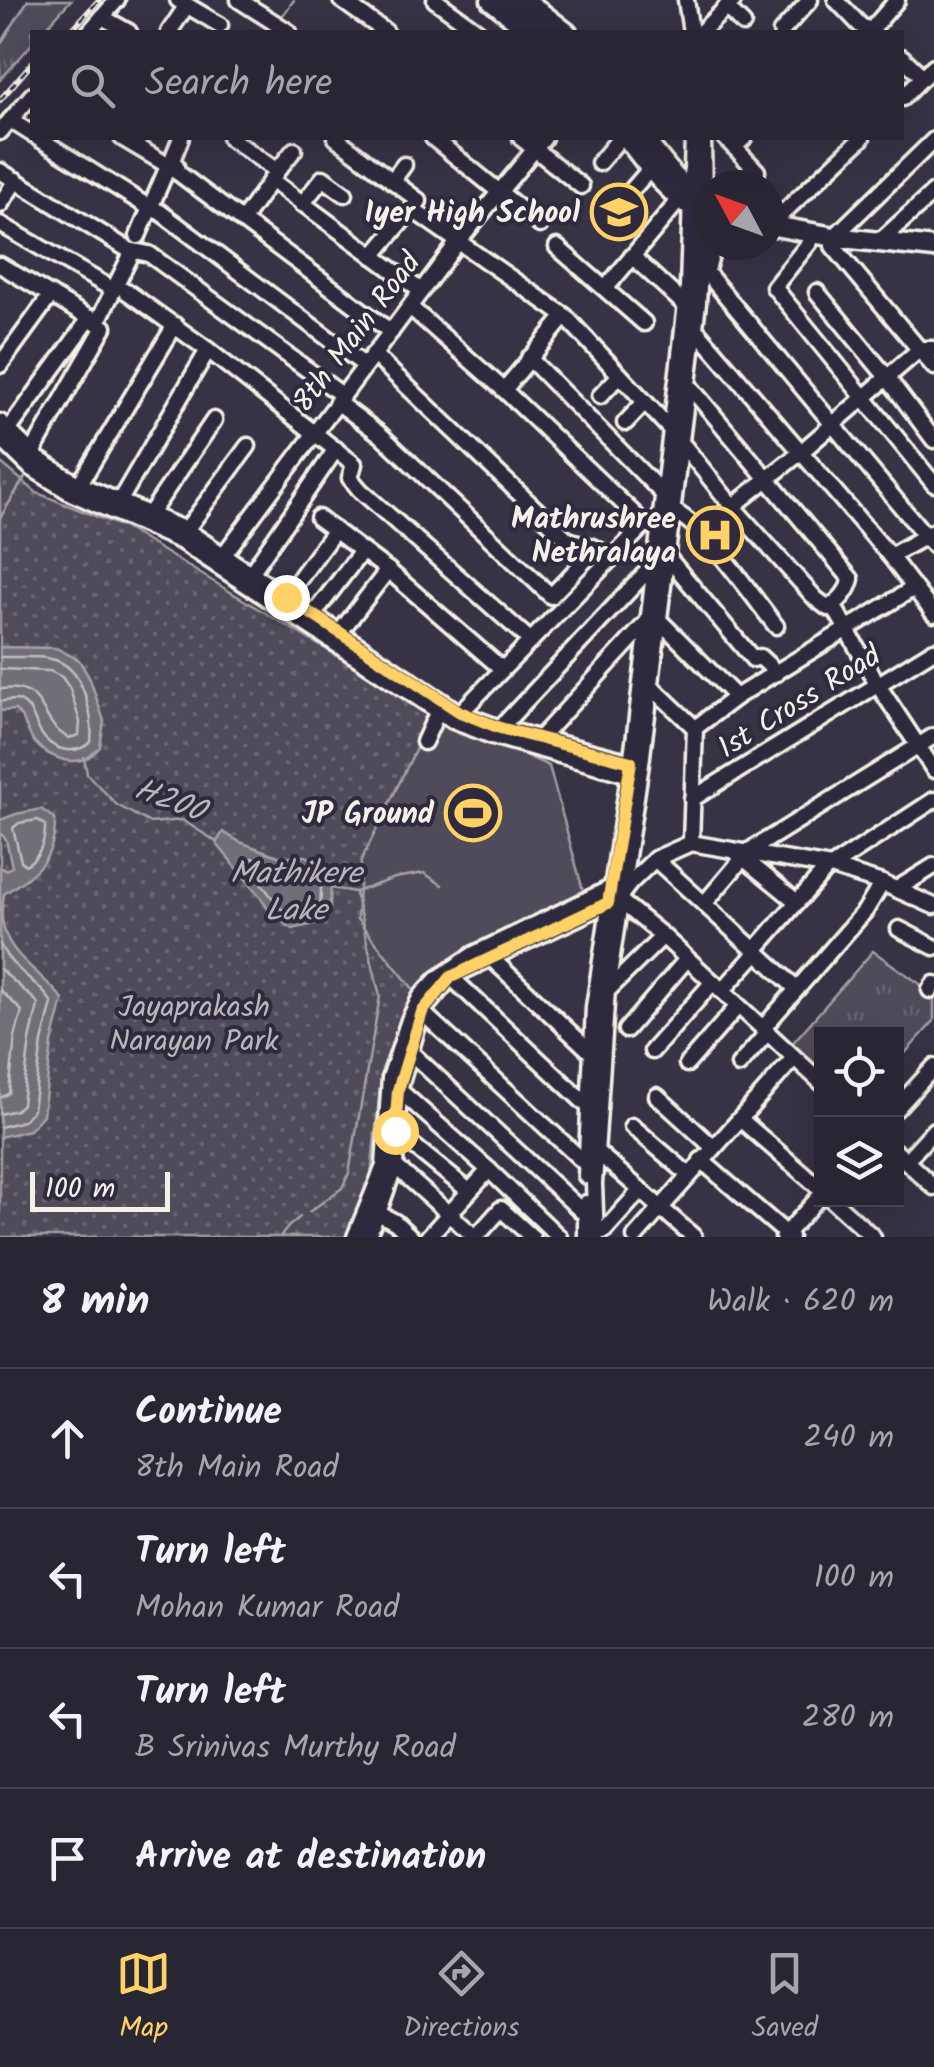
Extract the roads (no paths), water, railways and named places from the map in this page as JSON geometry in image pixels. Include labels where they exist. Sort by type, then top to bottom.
[{"type":"main road","points":[[491,0],[528,30]]},
{"type":"main road","points":[[509,0],[547,30]]},
{"type":"main road","points":[[626,140],[650,169],[694,202]]},
{"type":"main road","points":[[645,140],[694,200]]},
{"type":"main road","points":[[784,229],[834,242],[930,246]]},
{"type":"main road","points":[[784,237],[810,242],[930,246]]},
{"type":"street","points":[[90,30],[117,0]]},
{"type":"street","points":[[238,0],[279,28]]},
{"type":"street","points":[[341,0],[383,30]]},
{"type":"street","points":[[435,0],[475,30]]},
{"type":"street","points":[[478,0],[519,30]]},
{"type":"street","points":[[528,0],[566,30]]},
{"type":"street","points":[[686,0],[701,30]]},
{"type":"street","points":[[791,29],[810,0]]},
{"type":"street","points":[[836,0],[865,30],[896,0]]},
{"type":"street","points":[[170,30],[183,3],[220,26]]},
{"type":"street","points":[[704,30],[730,4],[744,24]]},
{"type":"street","points":[[102,16],[126,30]]},
{"type":"street","points":[[904,58],[930,72],[904,96]]},
{"type":"street","points":[[30,97],[5,126],[30,134]]},
{"type":"street","points":[[41,140],[160,212],[369,360],[568,540],[613,558]]},
{"type":"street","points":[[125,140],[391,332]]},
{"type":"street","points":[[138,236],[176,166],[172,160],[180,140]]},
{"type":"street","points":[[232,140],[302,204],[421,291]]},
{"type":"street","points":[[339,140],[419,201],[374,256]]},
{"type":"street","points":[[435,140],[540,225]]},
{"type":"street","points":[[598,163],[622,140]]},
{"type":"street","points":[[694,140],[695,170]]},
{"type":"street","points":[[700,170],[703,140]]},
{"type":"street","points":[[784,211],[854,140]]},
{"type":"street","points":[[934,140],[834,242],[927,349],[934,367]]},
{"type":"street","points":[[734,141],[756,170]]},
{"type":"street","points":[[540,143],[581,186]]},
{"type":"street","name":"8th Main Road","points":[[221,559],[458,242],[540,143]]},
{"type":"street","points":[[242,221],[294,150]]},
{"type":"street","points":[[392,182],[404,165]]},
{"type":"street","points":[[624,198],[650,169]]},
{"type":"street","points":[[0,170],[128,250],[150,254],[339,398],[551,596],[596,548]]},
{"type":"street","points":[[302,204],[323,178],[345,194]]},
{"type":"street","points":[[0,205],[16,180]]},
{"type":"street","points":[[878,242],[934,192]]},
{"type":"street","points":[[606,288],[632,256],[694,206]]},
{"type":"street","points":[[413,210],[565,316],[672,432]]},
{"type":"street","points":[[0,224],[175,325],[315,432],[354,464],[350,478],[360,490],[531,641]]},
{"type":"street","points":[[668,506],[672,432],[694,232]]},
{"type":"street","points":[[810,242],[774,287],[934,484]]},
{"type":"street","points":[[557,247],[644,323]]},
{"type":"street","points":[[130,256],[120,291],[2,430],[70,494],[251,573],[460,712],[500,728],[611,757],[638,770]]},
{"type":"street","points":[[632,256],[686,306]]},
{"type":"street","points":[[668,506],[698,303],[698,260]]},
{"type":"street","points":[[590,1215],[586,1164],[594,1007],[621,890],[638,770],[655,690],[654,564],[684,446],[710,260]]},
{"type":"street","points":[[0,284],[5,267],[104,327],[34,461]]},
{"type":"street","points":[[706,272],[931,537],[890,556]]},
{"type":"street","points":[[817,292],[934,440]]},
{"type":"street","points":[[0,365],[51,294]]},
{"type":"street","points":[[410,306],[662,528],[670,560],[754,659],[760,657],[777,673]]},
{"type":"street","points":[[504,390],[565,316]]},
{"type":"street","points":[[79,485],[175,325]]},
{"type":"street","points":[[699,333],[890,556],[934,614]]},
{"type":"street","points":[[702,532],[801,452],[886,376],[927,349]]},
{"type":"street","points":[[119,502],[208,350]]},
{"type":"street","points":[[529,358],[668,506],[702,532],[776,626]]},
{"type":"street","points":[[600,396],[620,376]]},
{"type":"street","points":[[684,446],[816,599],[828,608],[846,592],[851,578],[692,388]]},
{"type":"street","points":[[625,423],[645,402]]},
{"type":"street","points":[[150,514],[214,420]]},
{"type":"street","points":[[186,530],[248,446]]},
{"type":"street","points":[[251,573],[336,449]]},
{"type":"street","points":[[34,461],[79,485],[186,530],[302,622],[453,721],[492,736],[638,770]]},
{"type":"street","points":[[318,518],[388,570],[502,669]]},
{"type":"street","points":[[460,712],[613,558],[662,528]]},
{"type":"street","points":[[586,1237],[597,1152],[606,992],[638,770],[662,528]]},
{"type":"street","points":[[286,597],[335,530]]},
{"type":"street","points":[[312,615],[362,551]]},
{"type":"street","points":[[638,770],[634,742],[670,560]]},
{"type":"street","points":[[500,728],[654,564]]},
{"type":"street","points":[[340,632],[388,570]]},
{"type":"street","points":[[695,728],[736,697],[914,588]]},
{"type":"street","points":[[833,605],[878,685],[934,770]]},
{"type":"street","points":[[655,622],[736,697]]},
{"type":"street","points":[[540,738],[655,622]]},
{"type":"street","name":"1st Cross Road","points":[[692,799],[934,650]]},
{"type":"street","points":[[655,690],[695,728],[691,843]]},
{"type":"street","points":[[424,742],[438,711]]},
{"type":"street","points":[[704,904],[741,853],[934,736]]},
{"type":"street","points":[[611,757],[634,742]]},
{"type":"street","points":[[652,1051],[756,951],[830,867],[934,800]]},
{"type":"street","points":[[360,1236],[378,1213],[395,1166],[398,1090],[422,1012],[451,977],[621,890],[655,859],[691,843],[830,867],[934,906]]},
{"type":"street","points":[[741,853],[796,902]]},
{"type":"street","points":[[655,859],[797,988]]},
{"type":"street","points":[[739,1065],[797,988],[889,886],[934,866]]},
{"type":"street","points":[[621,890],[663,936],[814,1076]]},
{"type":"street","points":[[360,1236],[384,1166],[390,1078],[408,1020],[421,996],[474,954],[621,890]]},
{"type":"street","points":[[899,929],[934,947]]},
{"type":"street","points":[[606,992],[663,936]]},
{"type":"street","points":[[490,957],[592,1053]]},
{"type":"street","points":[[626,1030],[687,958]]},
{"type":"street","points":[[451,977],[588,1106]]},
{"type":"street","points":[[687,1064],[738,1006]]},
{"type":"street","points":[[422,1012],[586,1164]]},
{"type":"street","points":[[409,1051],[590,1215],[600,1234],[640,1191]]},
{"type":"street","points":[[635,1237],[794,1058]]},
{"type":"street","points":[[904,1100],[934,1068]]},
{"type":"street","points":[[398,1090],[559,1237]]},
{"type":"street","points":[[657,1096],[714,1148]]},
{"type":"street","points":[[740,1119],[814,1185]]},
{"type":"street","points":[[632,1126],[689,1174]]},
{"type":"street","points":[[904,1155],[934,1130]]},
{"type":"street","points":[[395,1131],[470,1191]]},
{"type":"street","points":[[597,1152],[694,1237]]},
{"type":"street","points":[[702,1160],[787,1236],[814,1202]]},
{"type":"street","points":[[904,1160],[934,1187]]},
{"type":"street","points":[[395,1166],[475,1237],[501,1208],[530,1235],[540,1220]]},
{"type":"street","points":[[428,1237],[490,1170]]},
{"type":"street","points":[[840,1207],[873,1237]]},
{"type":"street","points":[[378,1213],[411,1237]]},
{"type":"water","points":[[0,647],[56,648],[79,660],[104,721],[100,747],[94,753],[72,761],[56,757],[41,749],[15,710],[0,711]]},
{"type":"water","points":[[41,809],[55,819],[52,845],[34,872],[4,894],[2,918],[4,931],[17,953],[63,1000],[52,1043],[43,1115],[29,1130],[0,1137],[0,867],[12,867],[6,839],[0,833],[0,820]]},
{"type":"water","name":"Mathikere Lake","points":[[223,832],[278,856],[306,856],[322,864],[331,877],[330,908],[319,923],[293,929],[272,915],[216,843]]},
{"type":"waterway","name":"H200","points":[[280,19],[294,0]]},
{"type":"waterway","name":"H200","points":[[45,444],[113,329],[110,327]]},
{"type":"waterway","name":"H200","points":[[0,518],[28,472]]},
{"type":"waterway","name":"H200","points":[[84,757],[87,774],[117,805],[150,823],[182,820],[217,842]]},
{"type":"waterway","name":"H200","points":[[330,888],[355,892],[424,873],[442,885]]},
{"type":"waterway","points":[[309,1212],[342,1188],[349,1173],[380,996],[355,892]]},
{"type":"waterway","points":[[280,1237],[300,1217]]},
{"type":"railway","points":[[72,30],[99,0]]},
{"type":"railway","points":[[0,100],[30,65]]},
{"type":"place","name":"Iyer High School","points":[[619,212]]},
{"type":"place","name":"Mathrushree Nethralaya","points":[[715,535]]},
{"type":"place","name":"JP Ground","points":[[473,813]]},
{"type":"park label","name":"Jayaprakash Narayan Park","points":[[194,1023]]}]
